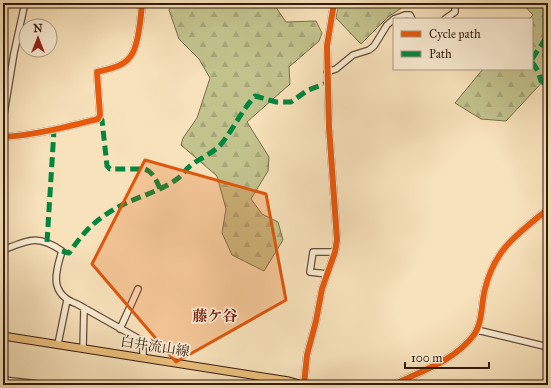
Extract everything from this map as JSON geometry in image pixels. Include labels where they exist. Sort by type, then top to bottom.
[{"type":"main road","name":"白井流山線","points":[[3,336],[289,381],[303,385]]},
{"type":"street","points":[[3,120],[14,53],[25,3]]},
{"type":"street","points":[[3,137],[26,136],[42,133],[98,119],[100,115],[97,72],[118,66],[130,59],[134,52],[142,3]]},
{"type":"street","points":[[303,385],[307,355],[316,321],[322,289],[336,252],[337,240],[329,127],[327,72],[327,46],[334,3]]},
{"type":"street","points":[[446,18],[455,12],[455,3]]},
{"type":"street","points":[[397,18],[405,15],[410,16],[411,18]]},
{"type":"street","points":[[327,72],[336,69],[353,55],[369,50],[374,46],[387,25],[393,20]]},
{"type":"street","points":[[393,385],[449,358],[461,350],[477,330],[485,289],[495,260],[513,238],[548,209]]},
{"type":"street","points":[[3,250],[23,242],[34,240],[50,243],[62,250],[57,269],[56,279],[58,288],[67,300],[139,339],[143,344],[143,358]]},
{"type":"street","points":[[327,274],[310,272],[313,252],[336,252]]},
{"type":"street","points":[[120,328],[138,289]]},
{"type":"street","points":[[58,344],[67,300]]},
{"type":"street","points":[[82,348],[84,308]]},
{"type":"street","points":[[477,330],[548,347]]},
{"type":"street","points":[[3,380],[48,385]]},
{"type":"highlighted area","points":[[145,160],[266,194],[286,300],[176,362],[92,264]]},
{"type":"green space","points":[[173,3],[273,3],[286,22],[316,21],[322,33],[319,41],[289,67],[290,84],[247,122],[269,157],[268,171],[251,199],[262,214],[278,222],[283,240],[264,271],[232,255],[222,233],[226,209],[217,176],[181,145],[183,138],[197,118],[210,78],[199,59],[179,39],[169,10]]},
{"type":"green space","points":[[338,3],[409,3],[388,17],[361,44],[336,18]]},
{"type":"green space","points":[[522,3],[548,3],[548,76],[506,121],[481,119],[455,103],[482,70],[533,70],[533,18],[530,18],[533,15]]},
{"type":"marked path","points":[[533,58],[548,35]]},
{"type":"marked path","points":[[533,64],[538,71],[541,81],[548,86]]},
{"type":"marked path","points":[[62,251],[69,253],[86,231],[105,215],[122,205],[171,183],[179,178],[190,166],[215,150],[222,143],[255,96],[276,102],[291,102],[308,90],[327,83]]},
{"type":"marked path","points":[[99,117],[102,120],[107,166],[110,169],[148,170],[156,180],[160,189]]},
{"type":"marked path","points":[[47,242],[54,130]]},
{"type":"cycle path","points":[[3,137],[39,133],[98,119],[100,115],[97,72],[115,67],[130,57],[136,46],[142,3]]},
{"type":"cycle path","points":[[304,385],[307,355],[316,321],[322,289],[335,252],[337,240],[329,127],[327,46],[334,3]]},
{"type":"cycle path","points":[[393,385],[447,359],[465,345],[473,336],[479,326],[485,289],[489,275],[501,252],[518,234],[548,209]]},
{"type":"district","name":"藤ケ谷","points":[[215,316]]}]
